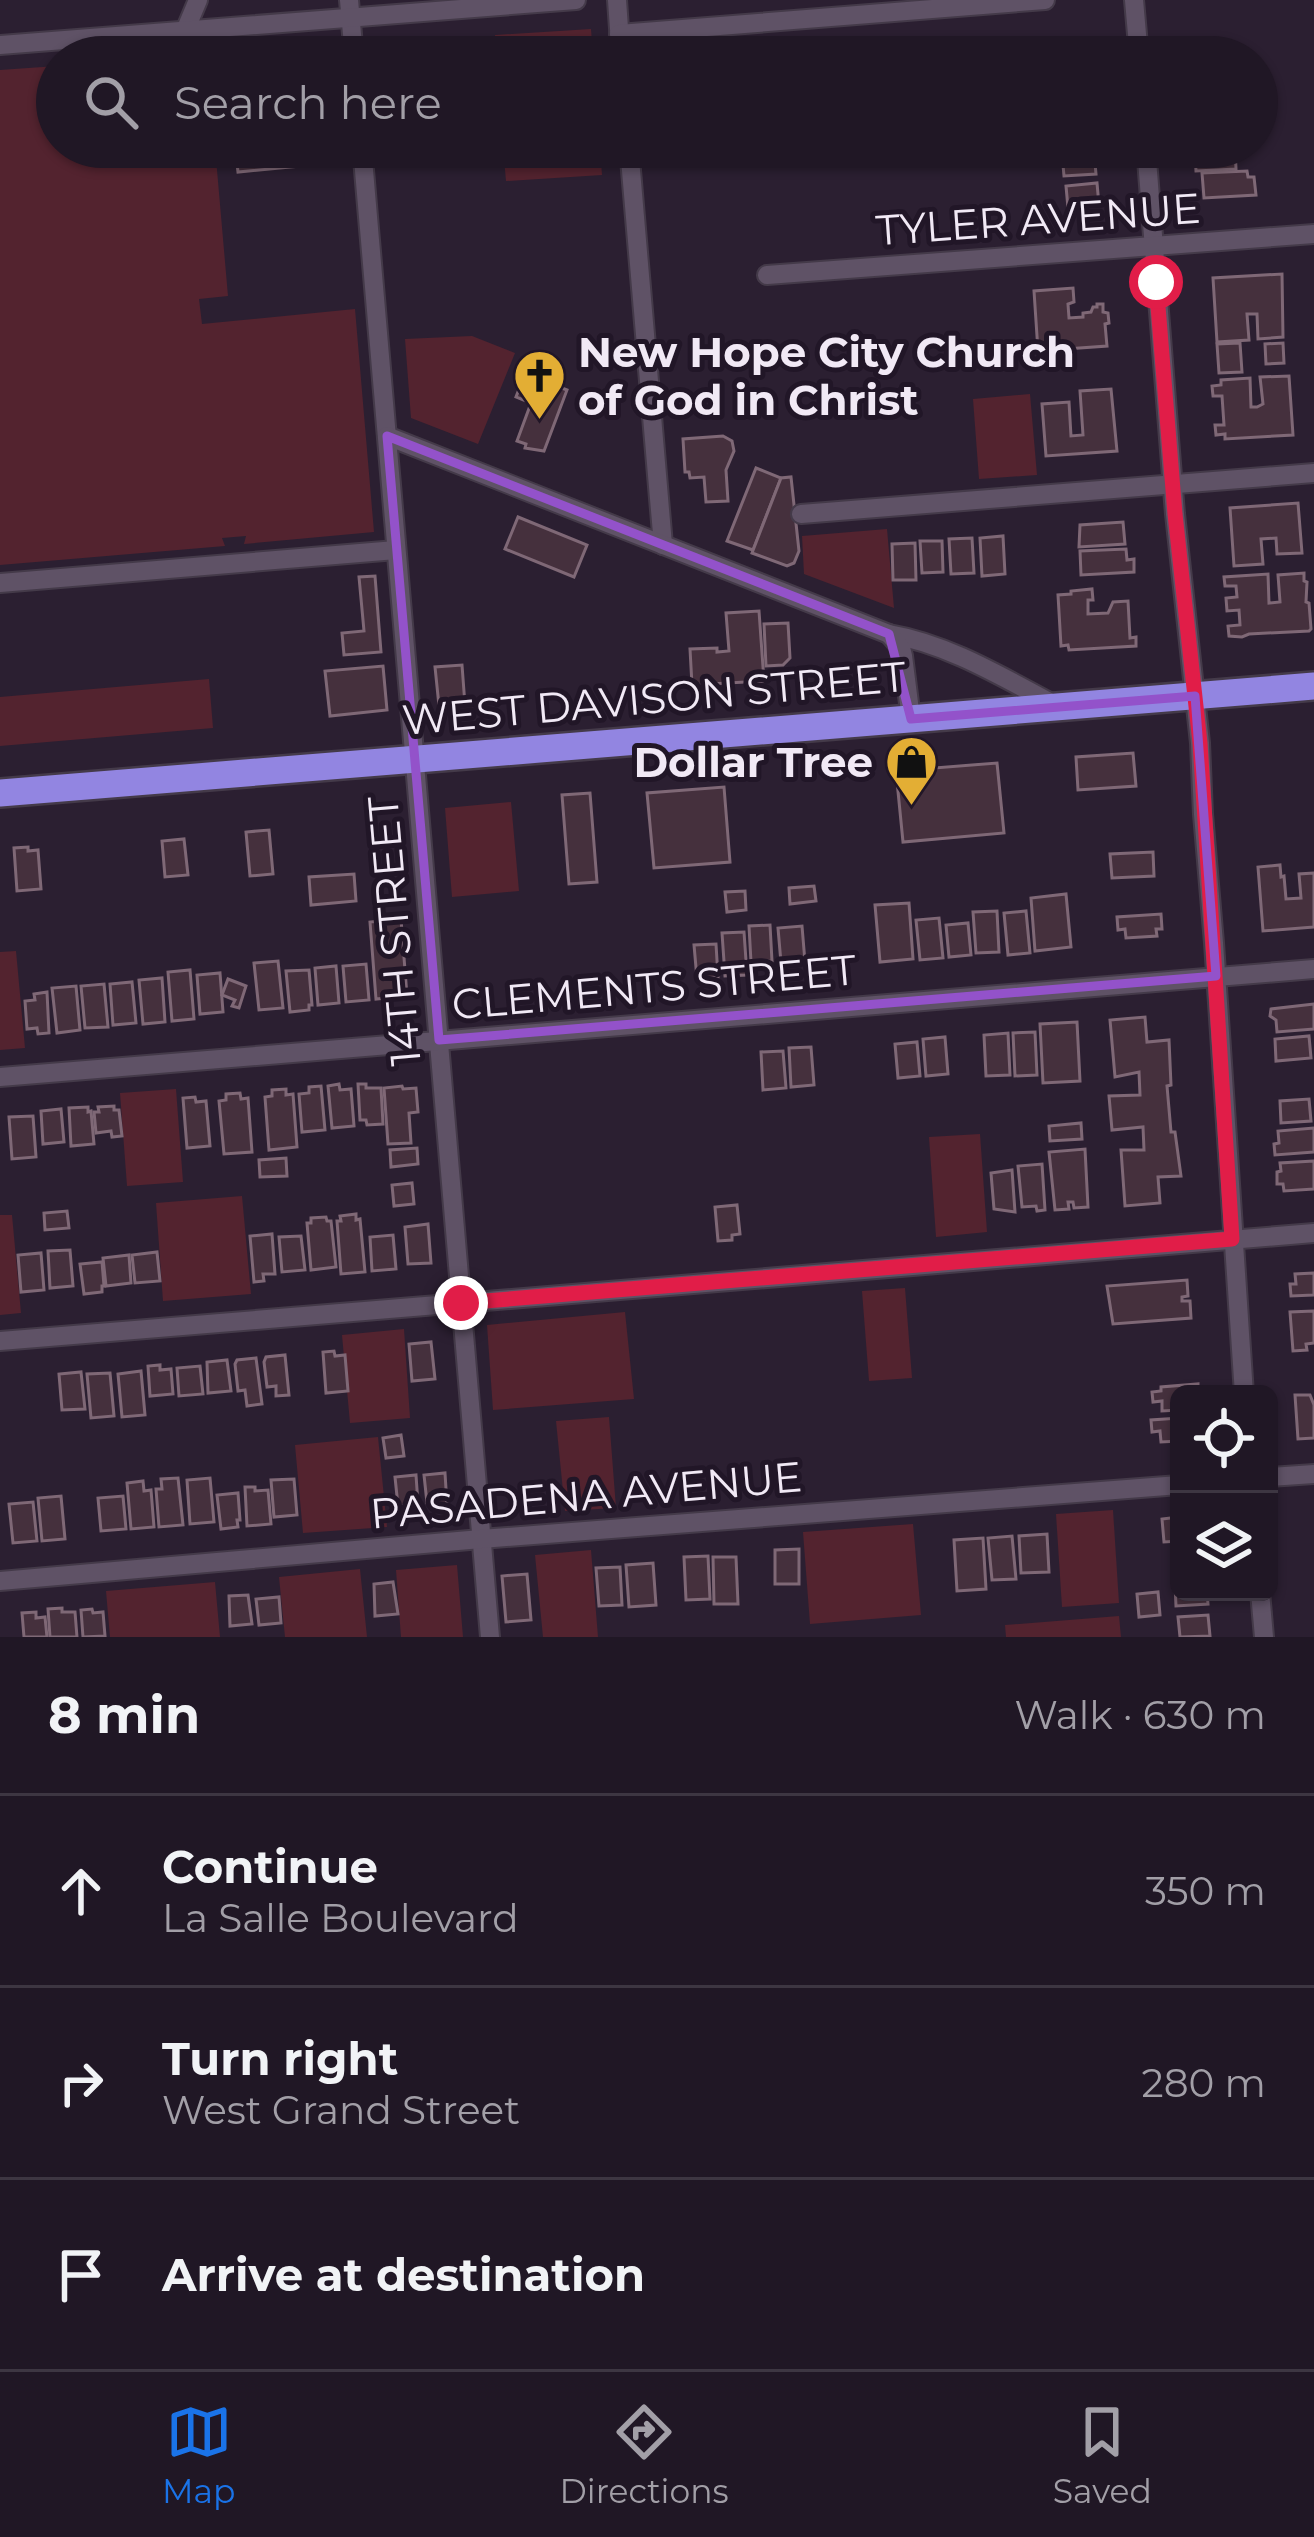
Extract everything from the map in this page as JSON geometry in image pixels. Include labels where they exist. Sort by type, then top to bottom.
[{"type":"highway","name":"WEST DAVISON STREET","points":[[0,793],[1314,686]]},
{"type":"street","points":[[185,31],[198,0]]},
{"type":"street","points":[[119,36],[350,9],[576,0]]},
{"type":"street","points":[[617,0],[620,34],[1045,0]]},
{"type":"street","points":[[1134,0],[1137,36]]},
{"type":"street","points":[[0,45],[36,42]]},
{"type":"street","name":"14TH STREET","points":[[364,168],[490,1637]]},
{"type":"street","points":[[631,168],[663,545]]},
{"type":"street","points":[[1148,168],[1172,484],[1195,696],[1243,1385]]},
{"type":"street","name":"TYLER AVENUE","points":[[767,274],[1314,235]]},
{"type":"street","points":[[387,436],[889,634],[916,639],[1058,706]]},
{"type":"street","points":[[801,514],[1314,472]]},
{"type":"street","points":[[0,583],[396,550]]},
{"type":"street","points":[[889,634],[901,648],[911,719]]},
{"type":"street","name":"CLEMENTS STREET","points":[[0,1077],[1314,969]]},
{"type":"street","points":[[0,1341],[1314,1233]]},
{"type":"street","points":[[1278,1477],[1314,1474]]},
{"type":"street","name":"PASADENA AVENUE","points":[[0,1581],[1170,1486]]},
{"type":"street","points":[[1261,1601],[1264,1637]]},
{"type":"highlighted area","points":[[387,436],[889,634],[911,719],[1195,696],[1216,976],[439,1040]]},
{"type":"shaded area","points":[[591,29],[592,36],[495,36]]},
{"type":"shaded area","points":[[36,67],[36,168],[217,168],[228,296],[199,299],[202,324],[355,309],[374,532],[244,544],[246,536],[222,538],[225,546],[0,565],[0,70]]},
{"type":"shaded area","points":[[505,168],[602,168],[602,175],[506,181]]},
{"type":"shaded area","points":[[472,336],[515,353],[478,444],[411,418],[405,339]]},
{"type":"shaded area","points":[[1030,394],[1037,475],[979,479],[973,399]]},
{"type":"shaded area","points":[[887,529],[894,608],[804,574],[802,536]]},
{"type":"shaded area","points":[[209,679],[213,728],[0,746],[0,697]]},
{"type":"shaded area","points":[[511,802],[519,891],[452,897],[445,808]]},
{"type":"shaded area","points":[[16,951],[25,1048],[0,1050],[0,952]]},
{"type":"shaded area","points":[[176,1089],[183,1182],[127,1186],[120,1093]]},
{"type":"shaded area","points":[[980,1134],[987,1232],[936,1237],[929,1137]]},
{"type":"shaded area","points":[[242,1196],[251,1294],[163,1301],[156,1203]]},
{"type":"shaded area","points":[[0,1215],[12,1215],[21,1313],[0,1315]]},
{"type":"shaded area","points":[[905,1288],[912,1378],[869,1381],[862,1291]]},
{"type":"shaded area","points":[[625,1312],[634,1399],[493,1410],[487,1325]]},
{"type":"shaded area","points":[[404,1329],[410,1418],[350,1423],[342,1335]]},
{"type":"shaded area","points":[[609,1417],[616,1508],[565,1511],[556,1421]]},
{"type":"shaded area","points":[[378,1437],[387,1527],[303,1533],[295,1445]]},
{"type":"shaded area","points":[[1113,1510],[1119,1603],[1062,1607],[1056,1514]]},
{"type":"shaded area","points":[[913,1524],[921,1615],[810,1624],[803,1532]]},
{"type":"shaded area","points":[[591,1550],[598,1637],[543,1637],[535,1555]]},
{"type":"shaded area","points":[[457,1565],[463,1637],[401,1637],[396,1570]]},
{"type":"shaded area","points":[[360,1569],[367,1637],[285,1637],[279,1577]]},
{"type":"shaded area","points":[[215,1582],[220,1637],[110,1637],[106,1591]]},
{"type":"shaded area","points":[[1119,1616],[1121,1637],[1006,1637],[1005,1625]]},
{"type":"building","points":[[1063,168],[1095,168],[1096,174],[1064,176]]},
{"type":"building","points":[[1247,171],[1248,177],[1254,177],[1256,195],[1204,198],[1202,173]]},
{"type":"building","points":[[1097,183],[1099,205],[1068,208],[1066,186]]},
{"type":"building","points":[[1282,274],[1283,337],[1258,339],[1257,314],[1247,314],[1249,340],[1217,342],[1213,278]]},
{"type":"building","points":[[1073,288],[1069,318],[1083,317],[1103,304],[1109,323],[1105,324],[1107,346],[1038,351],[1034,291]]},
{"type":"building","points":[[1240,343],[1242,372],[1219,373],[1217,344]]},
{"type":"building","points":[[1283,343],[1284,363],[1266,364],[1265,344]]},
{"type":"building","name":"New Hope City Church of God in Christ","points":[[528,366],[555,376],[551,384],[567,390],[544,451],[525,448],[526,444],[517,441],[531,403],[516,397]]},
{"type":"building","points":[[1289,376],[1293,435],[1225,439],[1225,434],[1216,435],[1215,425],[1224,425],[1222,396],[1213,396],[1212,386],[1221,385],[1221,380],[1250,378],[1251,407],[1257,407],[1263,404],[1260,377]]},
{"type":"building","points":[[1111,389],[1117,451],[1046,456],[1042,404],[1069,402],[1071,436],[1083,435],[1080,391]]},
{"type":"building","points":[[723,436],[732,441],[734,451],[726,470],[728,501],[706,502],[704,477],[690,478],[685,472],[683,439]]},
{"type":"building","points":[[756,468],[781,478],[753,550],[727,541]]},
{"type":"building","points":[[791,477],[799,551],[787,566],[752,553],[781,478]]},
{"type":"building","points":[[1298,503],[1302,553],[1277,554],[1276,538],[1261,539],[1263,564],[1234,566],[1230,508]]},
{"type":"building","points":[[518,517],[587,545],[574,577],[505,549]]},
{"type":"building","points":[[1123,522],[1125,544],[1079,547],[1080,525]]},
{"type":"building","points":[[1003,536],[1005,574],[982,576],[980,538]]},
{"type":"building","points":[[972,538],[974,573],[951,574],[949,539]]},
{"type":"building","points":[[920,541],[942,541],[943,572],[922,573]]},
{"type":"building","points":[[915,543],[916,580],[893,580],[892,544]]},
{"type":"building","points":[[1126,549],[1127,560],[1134,559],[1134,572],[1081,575],[1080,551]]},
{"type":"building","points":[[1304,573],[1309,631],[1229,636],[1228,626],[1240,625],[1239,610],[1227,611],[1226,598],[1237,597],[1236,586],[1225,586],[1224,577],[1268,574],[1269,603],[1280,602],[1278,575]]},
{"type":"building","points":[[375,576],[381,652],[344,655],[342,633],[364,631],[359,577]]},
{"type":"building","points":[[1092,589],[1088,614],[1108,613],[1113,602],[1128,601],[1130,638],[1136,637],[1136,646],[1069,650],[1068,645],[1061,646],[1058,595]]},
{"type":"building","points":[[759,611],[764,681],[692,685],[690,649],[729,651],[726,613]]},
{"type":"building","points":[[788,623],[790,658],[783,665],[766,666],[764,624]]},
{"type":"building","points":[[462,665],[465,705],[439,706],[435,667]]},
{"type":"building","points":[[383,666],[387,710],[330,716],[325,671]]},
{"type":"building","points":[[1133,753],[1136,786],[1078,790],[1076,757]]},
{"type":"building","points":[[997,763],[1004,833],[903,842],[896,771]]},
{"type":"building","points":[[724,787],[730,862],[654,868],[647,793]]},
{"type":"building","points":[[590,793],[597,882],[569,884],[562,795]]},
{"type":"building","points":[[269,830],[273,874],[250,876],[246,832]]},
{"type":"building","points":[[184,839],[188,875],[165,877],[162,841]]},
{"type":"building","points":[[28,847],[28,851],[38,850],[41,889],[17,891],[14,848]]},
{"type":"building","points":[[1153,852],[1154,876],[1112,878],[1110,854]]},
{"type":"building","points":[[1280,865],[1286,899],[1301,898],[1299,874],[1314,873],[1314,927],[1263,931],[1258,867]]},
{"type":"building","points":[[354,874],[356,901],[311,905],[309,877]]},
{"type":"building","points":[[814,886],[816,901],[790,904],[789,888]]},
{"type":"building","points":[[745,891],[746,910],[727,912],[725,892]]},
{"type":"building","points":[[1066,894],[1071,947],[1035,951],[1031,898]]},
{"type":"building","points":[[909,903],[913,959],[880,962],[875,905]]},
{"type":"building","points":[[997,911],[999,952],[976,953],[973,912]]},
{"type":"building","points":[[1026,911],[1030,953],[1008,955],[1004,913]]},
{"type":"building","points":[[1161,914],[1162,929],[1156,929],[1157,936],[1126,938],[1125,929],[1118,930],[1117,917]]},
{"type":"building","points":[[939,918],[943,958],[920,960],[916,920]]},
{"type":"building","points":[[401,919],[407,996],[376,999],[370,922]]},
{"type":"building","points":[[968,923],[971,955],[949,957],[946,925]]},
{"type":"building","points":[[770,925],[772,961],[751,962],[749,926]]},
{"type":"building","points":[[802,926],[805,962],[781,963],[778,928]]},
{"type":"building","points":[[744,932],[747,975],[725,976],[722,933]]},
{"type":"building","points":[[716,944],[718,977],[697,979],[694,945]]},
{"type":"building","points":[[278,961],[283,1008],[259,1010],[254,963]]},
{"type":"building","points":[[366,964],[369,1000],[346,1002],[343,966]]},
{"type":"building","points":[[336,966],[339,1003],[318,1005],[315,968]]},
{"type":"building","points":[[190,970],[194,1019],[172,1021],[168,972]]},
{"type":"building","points":[[309,970],[312,1005],[309,1010],[290,1012],[286,971]]},
{"type":"building","points":[[220,973],[223,1012],[200,1014],[197,975]]},
{"type":"building","points":[[162,978],[165,1022],[143,1024],[139,980]]},
{"type":"building","points":[[228,979],[246,986],[239,1008],[232,1006],[235,1000],[222,995]]},
{"type":"building","points":[[132,982],[136,1023],[113,1025],[110,984]]},
{"type":"building","points":[[104,984],[108,1027],[85,1028],[81,986]]},
{"type":"building","points":[[76,986],[80,1030],[57,1033],[52,988]]},
{"type":"building","points":[[47,992],[49,1033],[38,1034],[37,1028],[27,1029],[25,1001]]},
{"type":"building","points":[[1314,1004],[1314,1029],[1277,1032],[1271,1009]]},
{"type":"building","points":[[1145,1017],[1147,1042],[1169,1040],[1171,1132],[1175,1132],[1181,1176],[1158,1177],[1160,1203],[1125,1206],[1121,1150],[1144,1150],[1143,1127],[1112,1130],[1109,1096],[1140,1095],[1139,1072],[1115,1077],[1110,1020]]},
{"type":"building","points":[[1077,1022],[1080,1081],[1043,1083],[1040,1024]]},
{"type":"building","points":[[1035,1032],[1037,1075],[1015,1076],[1013,1033]]},
{"type":"building","points":[[1008,1033],[1010,1075],[986,1076],[984,1035]]},
{"type":"building","points":[[1309,1036],[1311,1058],[1276,1061],[1275,1039]]},
{"type":"building","points":[[945,1037],[948,1074],[926,1076],[923,1039]]},
{"type":"building","points":[[917,1042],[920,1076],[898,1078],[895,1044]]},
{"type":"building","points":[[811,1047],[814,1085],[791,1087],[789,1048]]},
{"type":"building","points":[[783,1051],[786,1088],[763,1090],[761,1052]]},
{"type":"building","points":[[339,1084],[340,1090],[351,1089],[354,1126],[332,1128],[328,1086]]},
{"type":"building","points":[[358,1084],[381,1088],[383,1124],[367,1125],[360,1120]]},
{"type":"building","points":[[321,1086],[325,1130],[302,1132],[299,1094]]},
{"type":"building","points":[[384,1088],[416,1088],[418,1112],[409,1113],[411,1143],[388,1144]]},
{"type":"building","points":[[286,1089],[286,1095],[293,1094],[297,1147],[269,1150],[265,1097],[272,1096],[272,1090]]},
{"type":"building","points":[[240,1093],[241,1099],[248,1098],[252,1152],[224,1154],[219,1101],[226,1100],[226,1094]]},
{"type":"building","points":[[195,1097],[196,1102],[206,1101],[210,1146],[187,1148],[183,1098]]},
{"type":"building","points":[[1309,1099],[1311,1121],[1281,1123],[1280,1101]]},
{"type":"building","points":[[88,1107],[94,1144],[71,1146],[69,1108]]},
{"type":"building","points":[[98,1107],[119,1110],[122,1136],[112,1137],[111,1131],[96,1133],[94,1112],[99,1112]]},
{"type":"building","points":[[61,1109],[64,1142],[43,1144],[41,1111]]},
{"type":"building","points":[[33,1116],[36,1157],[12,1159],[9,1117]]},
{"type":"building","points":[[1081,1123],[1082,1139],[1050,1141],[1049,1126]]},
{"type":"building","points":[[1314,1128],[1314,1152],[1275,1155],[1278,1131]]},
{"type":"building","points":[[417,1148],[418,1164],[391,1167],[390,1150]]},
{"type":"building","points":[[1085,1149],[1088,1207],[1074,1208],[1068,1202],[1069,1209],[1055,1210],[1049,1152]]},
{"type":"building","points":[[286,1158],[287,1176],[260,1177],[259,1160]]},
{"type":"building","points":[[1314,1161],[1314,1189],[1284,1191],[1283,1184],[1277,1184],[1280,1163]]},
{"type":"building","points":[[1042,1164],[1045,1210],[1022,1207],[1018,1166]]},
{"type":"building","points":[[1012,1170],[1015,1212],[994,1209],[991,1173]]},
{"type":"building","points":[[412,1183],[414,1204],[394,1206],[392,1185]]},
{"type":"building","points":[[737,1205],[740,1234],[718,1241],[715,1207]]},
{"type":"building","points":[[67,1211],[69,1228],[45,1230],[44,1213]]},
{"type":"building","points":[[356,1214],[365,1272],[341,1274],[337,1221],[340,1216]]},
{"type":"building","points":[[326,1217],[331,1221],[336,1267],[311,1270],[307,1223]]},
{"type":"building","points":[[428,1224],[431,1263],[408,1264],[405,1227]]},
{"type":"building","points":[[272,1234],[275,1274],[263,1274],[264,1281],[254,1282],[250,1236]]},
{"type":"building","points":[[393,1235],[396,1269],[372,1271],[370,1237]]},
{"type":"building","points":[[301,1236],[305,1270],[282,1272],[279,1237]]},
{"type":"building","points":[[70,1250],[73,1286],[50,1288],[48,1251]]},
{"type":"building","points":[[157,1252],[160,1281],[135,1283],[132,1255]]},
{"type":"building","points":[[41,1253],[44,1290],[21,1292],[18,1255]]},
{"type":"building","points":[[129,1255],[131,1283],[106,1286],[103,1258]]},
{"type":"building","points":[[102,1262],[102,1292],[84,1294],[80,1264]]},
{"type":"building","points":[[1314,1273],[1314,1295],[1291,1296],[1295,1274]]},
{"type":"building","points":[[1187,1280],[1188,1296],[1182,1301],[1190,1301],[1191,1318],[1113,1324],[1107,1286]]},
{"type":"building","points":[[1314,1311],[1314,1343],[1306,1344],[1307,1350],[1293,1351],[1290,1312]]},
{"type":"building","points":[[431,1342],[435,1379],[412,1381],[409,1344]]},
{"type":"building","points":[[334,1351],[335,1356],[345,1355],[348,1391],[326,1393],[323,1352]]},
{"type":"building","points":[[285,1355],[289,1395],[276,1396],[276,1386],[267,1387],[264,1362],[266,1357]]},
{"type":"building","points":[[256,1358],[262,1404],[247,1406],[245,1390],[238,1391],[235,1364]]},
{"type":"building","points":[[227,1360],[231,1391],[208,1393],[207,1362]]},
{"type":"building","points":[[160,1365],[160,1370],[171,1369],[173,1394],[150,1396],[148,1366]]},
{"type":"building","points":[[200,1366],[203,1394],[179,1396],[177,1368]]},
{"type":"building","points":[[141,1371],[145,1415],[122,1417],[118,1374]]},
{"type":"building","points":[[81,1372],[85,1409],[62,1410],[59,1374]]},
{"type":"building","points":[[110,1373],[114,1416],[91,1418],[87,1374]]},
{"type":"building","points":[[1170,1386],[1170,1411],[1162,1411],[1162,1401],[1153,1402],[1152,1392]]},
{"type":"building","points":[[1295,1395],[1310,1395],[1314,1438],[1298,1439]]},
{"type":"building","points":[[1170,1419],[1170,1442],[1161,1442],[1160,1431],[1152,1432],[1151,1420]]},
{"type":"building","points":[[401,1435],[404,1456],[386,1458],[383,1438]]},
{"type":"building","points":[[445,1473],[447,1505],[427,1503],[424,1475]]},
{"type":"building","points":[[416,1475],[418,1504],[398,1506],[395,1477]]},
{"type":"building","points":[[178,1478],[183,1525],[159,1527],[156,1489],[162,1489],[161,1479]]},
{"type":"building","points":[[210,1478],[214,1522],[190,1524],[187,1480]]},
{"type":"building","points":[[294,1479],[297,1515],[274,1517],[271,1480]]},
{"type":"building","points":[[143,1481],[144,1491],[151,1490],[154,1527],[131,1529],[127,1483]]},
{"type":"building","points":[[245,1487],[268,1490],[271,1524],[247,1526]]},
{"type":"building","points":[[238,1493],[238,1527],[221,1529],[217,1495]]},
{"type":"building","points":[[61,1496],[65,1539],[42,1541],[38,1498]]},
{"type":"building","points":[[123,1496],[126,1529],[101,1531],[98,1498]]},
{"type":"building","points":[[33,1502],[37,1541],[13,1543],[9,1504]]},
{"type":"building","points":[[1170,1518],[1170,1542],[1164,1542],[1162,1519]]},
{"type":"building","points":[[1047,1534],[1049,1572],[1021,1573],[1019,1536]]},
{"type":"building","points":[[1012,1536],[1016,1579],[992,1580],[988,1538]]},
{"type":"building","points":[[983,1538],[986,1589],[957,1591],[954,1540]]},
{"type":"building","points":[[799,1549],[799,1584],[775,1584],[775,1550]]},
{"type":"building","points":[[708,1556],[710,1599],[686,1600],[684,1557]]},
{"type":"building","points":[[713,1557],[736,1557],[738,1604],[714,1604]]},
{"type":"building","points":[[653,1563],[656,1605],[629,1607],[626,1565]]},
{"type":"building","points":[[620,1567],[622,1605],[599,1606],[596,1568]]},
{"type":"building","points":[[527,1574],[531,1620],[506,1622],[502,1576]]},
{"type":"building","points":[[393,1582],[398,1614],[375,1616],[374,1584]]},
{"type":"building","points":[[1158,1592],[1160,1615],[1139,1617],[1137,1594]]},
{"type":"building","points":[[248,1595],[252,1624],[230,1626],[229,1596]]},
{"type":"building","points":[[279,1597],[281,1623],[259,1625],[256,1599]]},
{"type":"building","points":[[1176,1601],[1208,1601],[1208,1604],[1176,1606]]},
{"type":"building","points":[[62,1608],[62,1612],[75,1612],[77,1637],[50,1637],[48,1609]]},
{"type":"building","points":[[81,1610],[103,1612],[105,1636],[83,1637]]},
{"type":"building","points":[[36,1612],[36,1618],[45,1617],[47,1637],[24,1637],[22,1613]]},
{"type":"building","points":[[1208,1615],[1210,1636],[1180,1637],[1178,1617]]},
{"type":"place","name":"New Hope City Church of God in Christ","points":[[539,422]]},
{"type":"place","name":"Dollar Tree","points":[[912,808]]},
{"type":"route","points":[[461,1303],[1232,1239],[1200,743],[1156,282]]}]
